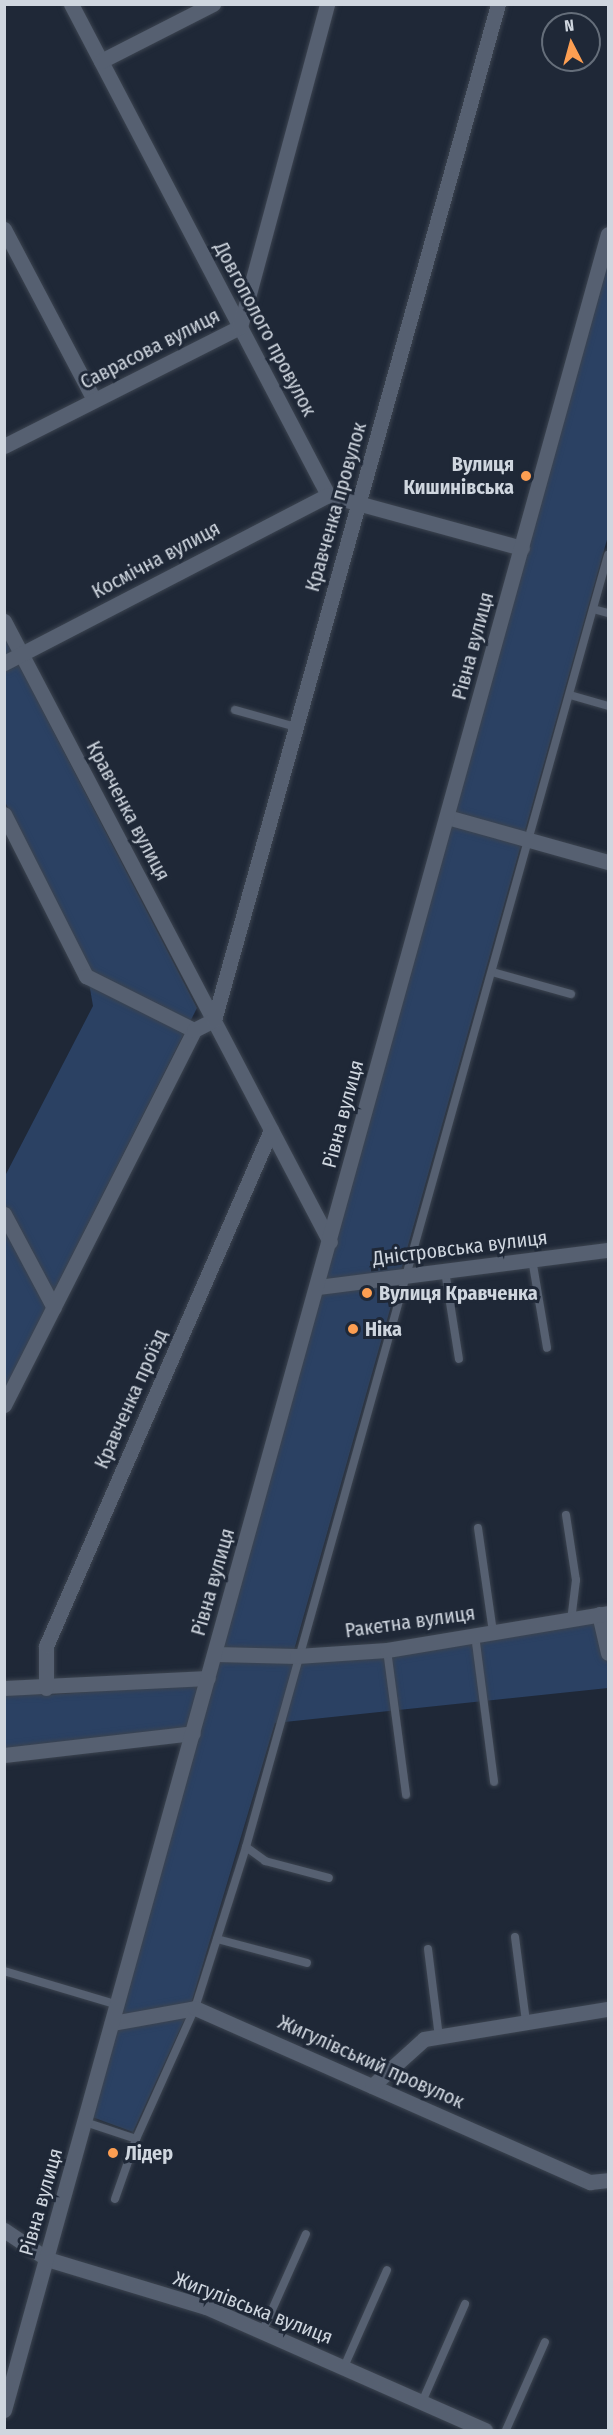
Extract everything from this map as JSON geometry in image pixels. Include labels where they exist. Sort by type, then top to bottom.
[{"type":"street","name":"Довгополого провулок","points":[[71,4],[328,495]]},
{"type":"street","points":[[101,61],[213,4]]},
{"type":"street","name":"Саврасова вулиця","points":[[4,446],[240,327],[327,4]]},
{"type":"street","name":"Кравченка провулок","points":[[214,1020],[498,4]]},
{"type":"street","points":[[4,229],[94,400]]},
{"type":"street","name":"Рівна вулиця","points":[[4,2410],[609,234]]},
{"type":"street","points":[[328,495],[522,548]]},
{"type":"street","name":"Космічна вулиця","points":[[4,663],[328,495]]},
{"type":"street","name":"Кравченка вулиця","points":[[4,621],[330,1242]]},
{"type":"street","points":[[4,814],[86,976],[194,1030]]},
{"type":"street","points":[[447,817],[609,862]]},
{"type":"street","points":[[4,1405],[194,1030],[214,1020]]},
{"type":"street","name":"Кравченка проїзд","points":[[46,1688],[46,1646],[271,1130]]},
{"type":"street","points":[[4,1214],[54,1308]]},
{"type":"street","name":"Дністровська вулиця","points":[[318,1287],[609,1250]]},
{"type":"street","points":[[604,1614],[609,1653]]},
{"type":"street","name":"Ракетна вулиця","points":[[215,1654],[297,1656],[387,1650],[604,1614]]},
{"type":"street","points":[[4,1688],[46,1688],[208,1678]]},
{"type":"street","points":[[4,1755],[193,1733]]},
{"type":"street","points":[[112,2023],[195,2008]]},
{"type":"street","name":"Жигулівський провулок","points":[[195,2008],[590,2182],[609,2180]]},
{"type":"street","points":[[372,2086],[424,2039],[609,2009]]},
{"type":"street","name":"Жигулівська вулиця","points":[[4,2230],[46,2259],[206,2307],[263,2330],[485,2430]]},
{"type":"lane","points":[[115,2199],[136,2139],[195,2008],[246,1847],[297,1656],[609,555]]},
{"type":"lane","points":[[593,609],[609,613]]},
{"type":"lane","points":[[570,695],[609,705]]},
{"type":"lane","points":[[235,710],[296,727]]},
{"type":"lane","points":[[492,972],[571,994]]},
{"type":"lane","points":[[532,1259],[547,1348]]},
{"type":"lane","points":[[445,1270],[459,1359]]},
{"type":"lane","points":[[566,1515],[576,1580],[571,1619]]},
{"type":"lane","points":[[477,1528],[493,1632]]},
{"type":"lane","points":[[475,1635],[494,1782]]},
{"type":"lane","points":[[387,1650],[406,1795]]},
{"type":"lane","points":[[246,1847],[265,1861],[328,1878]]},
{"type":"lane","points":[[515,1937],[526,2022]]},
{"type":"lane","points":[[217,1939],[307,1963]]},
{"type":"lane","points":[[428,1949],[439,2037]]},
{"type":"lane","points":[[4,1971],[117,2005]]},
{"type":"lane","points":[[85,2122],[136,2139]]},
{"type":"lane","points":[[263,2330],[306,2234]]},
{"type":"lane","points":[[344,2367],[387,2270]]},
{"type":"lane","points":[[422,2402],[465,2304]]},
{"type":"lane","points":[[506,2430],[545,2342]]},
{"type":"shaded area","points":[[608,248],[608,536],[291,1661],[608,1619],[608,1688],[275,1723],[191,2004],[120,2017],[199,1727],[5,1750],[5,1694],[47,1695],[211,1683]]},
{"type":"shaded area","points":[[4,636],[197,1008],[5,1388],[5,1176],[93,1006],[86,965],[5,802]]},
{"type":"shaded area","points":[[187,2014],[133,2132],[92,2117],[117,2027]]},
{"type":"place","name":"Вулиця Кишинівська","points":[[526,476]]},
{"type":"place","name":"Вулиця Кравченка","points":[[367,1293]]},
{"type":"place","name":"Ніка","points":[[353,1329]]},
{"type":"place","name":"Лідер","points":[[113,2153]]}]
